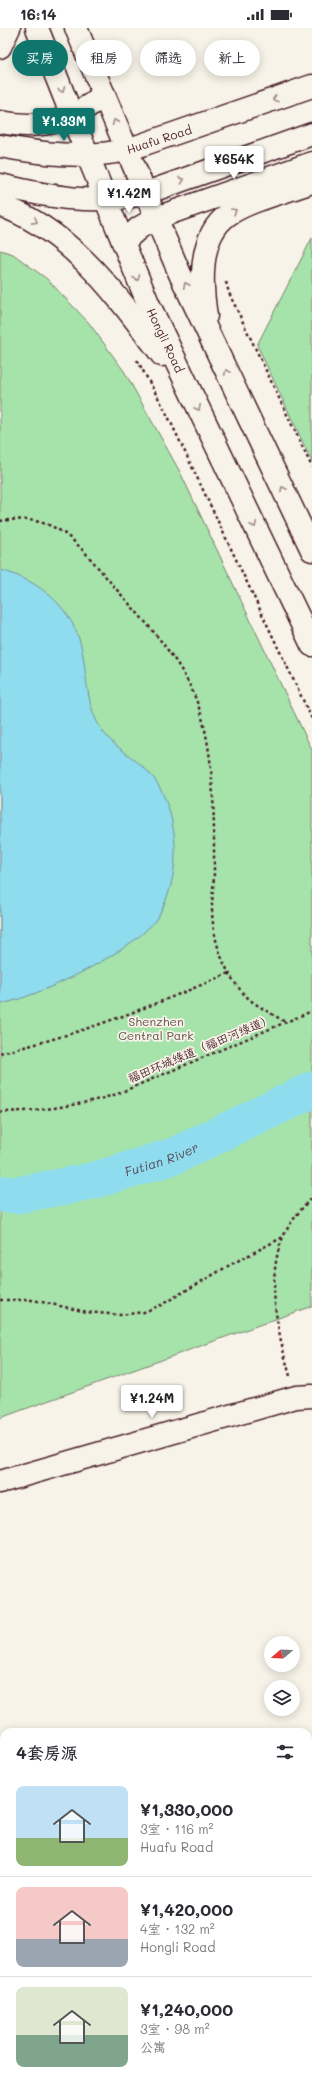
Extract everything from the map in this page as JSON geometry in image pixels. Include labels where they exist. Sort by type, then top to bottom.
[{"type":"main road","points":[[0,47],[9,28]]},
{"type":"main road","name":"Hongli Road","points":[[37,28],[148,304],[312,645]]},
{"type":"main road","points":[[76,28],[180,274],[312,550]]},
{"type":"main road","name":"Huafu Road","points":[[0,146],[27,151],[88,156],[107,154],[127,150],[312,86]]},
{"type":"main road","points":[[0,122],[33,125],[52,123],[72,116],[88,108],[104,94]]},
{"type":"main road","points":[[0,185],[54,197],[80,200],[106,200],[146,193],[312,134]]},
{"type":"main road","points":[[123,242],[139,228],[156,218],[312,163]]},
{"type":"main road","points":[[209,333],[204,299],[204,260],[209,241],[220,223],[238,208],[312,182]]},
{"type":"main road","points":[[0,205],[19,212],[45,227],[74,249],[115,295],[189,389]]},
{"type":"main road","points":[[0,1482],[304,1397]]},
{"type":"path","points":[[225,278],[229,293],[312,467]]},
{"type":"path","points":[[136,359],[165,410],[312,719]]},
{"type":"path","points":[[0,521],[28,520],[48,524],[71,537],[165,647],[183,671],[194,693],[205,730],[212,786],[214,926],[220,954],[229,973],[248,998],[285,1022]]},
{"type":"path","points":[[0,1053],[45,1042],[89,1027],[229,973]]},
{"type":"path","name":"福田环城绿道（福田河绿道）","points":[[0,1112],[54,1109],[95,1101],[156,1078],[312,1011]]},
{"type":"path","points":[[304,1397],[281,1337],[273,1288],[277,1260],[283,1237],[299,1211],[312,1197]]},
{"type":"path","points":[[0,1300],[32,1300],[87,1312],[120,1315],[144,1312],[161,1305],[228,1266],[283,1237]]},
{"type":"green space","points":[[312,238],[312,462],[257,345]]},
{"type":"green space","name":"Shenzhen Central Park","points":[[0,250],[13,254],[47,279],[89,323],[124,371],[180,472],[312,750],[312,1306],[0,1418]]},
{"type":"water","points":[[0,570],[29,581],[53,598],[63,609],[78,635],[82,650],[91,706],[98,724],[104,734],[112,742],[140,764],[156,781],[168,807],[172,822],[175,854],[171,885],[166,900],[159,915],[149,928],[132,942],[87,970],[38,992],[17,1000],[0,1004]]},
{"type":"waterway","name":"Futian River","points":[[0,1194],[17,1195],[92,1181],[174,1156],[312,1090]]}]
